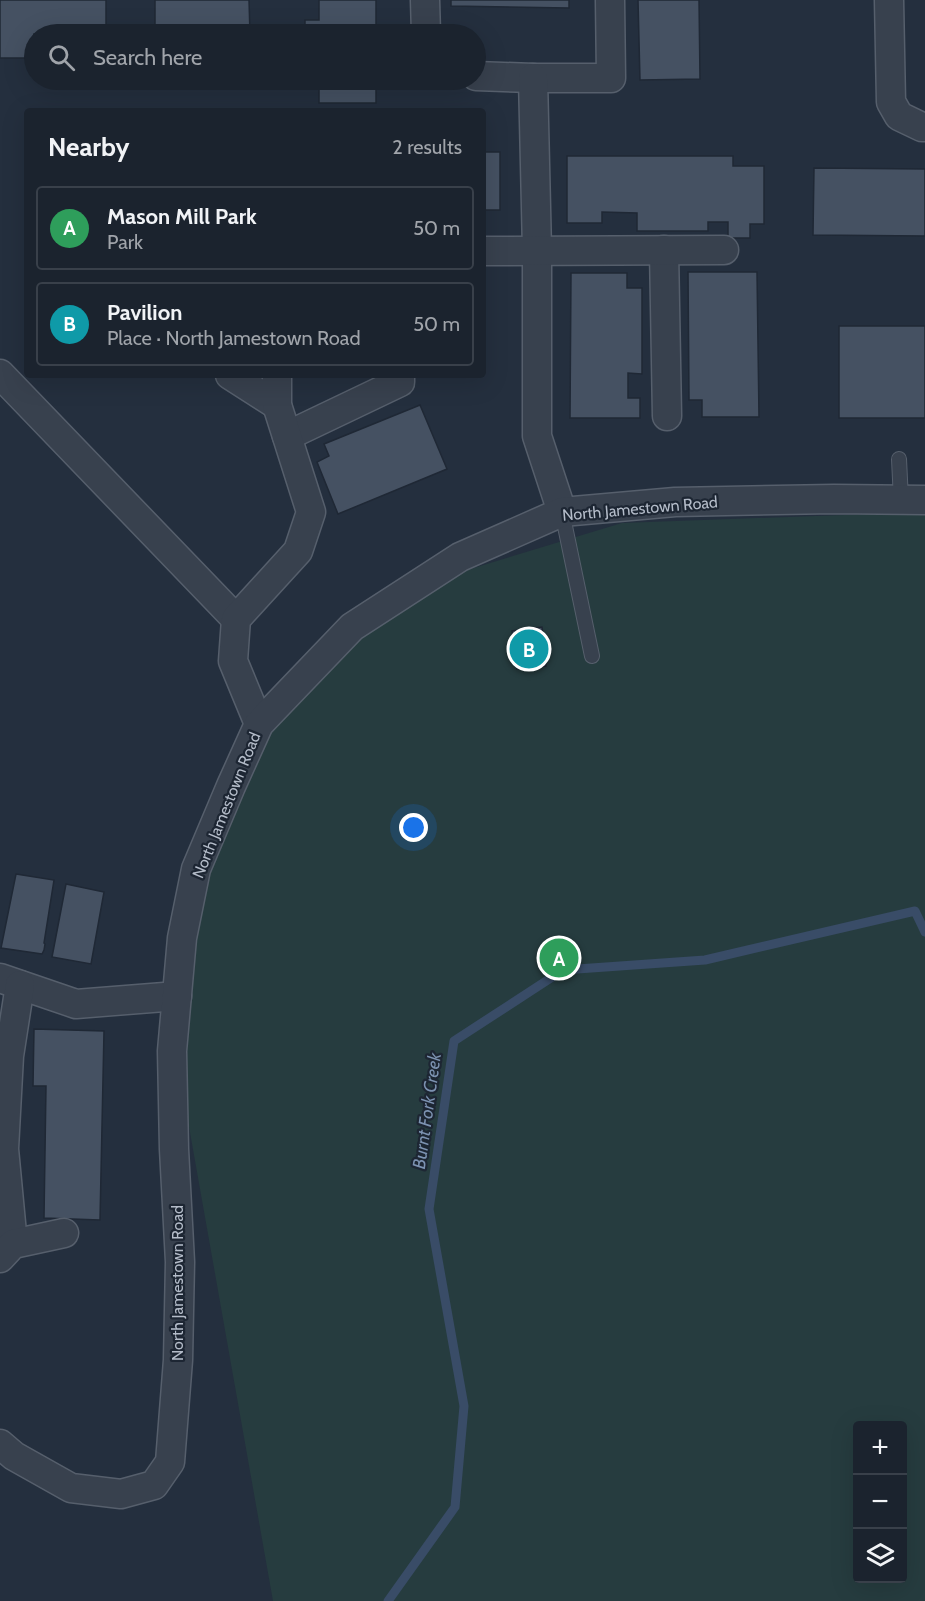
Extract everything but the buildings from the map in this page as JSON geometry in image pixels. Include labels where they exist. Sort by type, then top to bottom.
[{"type":"street","points":[[425,0],[426,24]]},
{"type":"street","points":[[486,76],[610,78],[610,0]]},
{"type":"street","points":[[889,0],[891,102],[899,116],[925,127]]},
{"type":"street","points":[[533,78],[537,250],[537,436],[562,512]]},
{"type":"street","points":[[486,250],[724,250]]},
{"type":"street","points":[[664,250],[667,416]]},
{"type":"street","points":[[0,374],[236,618]]},
{"type":"street","points":[[235,378],[277,405]]},
{"type":"street","points":[[259,724],[233,661],[236,618],[298,550],[311,512],[277,405],[277,378]]},
{"type":"street","points":[[287,436],[400,382],[400,378]]},
{"type":"street","name":"North Jamestown Road","points":[[0,1444],[14,1456],[71,1488],[121,1494],[154,1485],[170,1462],[178,1360],[180,1273],[171,1051],[182,938],[196,869],[259,724],[352,627],[459,557],[562,512],[675,502],[913,500]]},
{"type":"street","points":[[64,1233],[7,1251],[2,1148],[9,1056],[10,981],[76,1004],[177,996]]},
{"type":"lane","points":[[899,459],[913,500]]},
{"type":"lane","points":[[562,512],[592,656]]},
{"type":"green space","points":[[925,512],[925,1601],[273,1601],[180,1076],[211,795],[323,658],[454,574],[622,523]]},
{"type":"waterway","name":"Burnt Fork Creek","points":[[388,1601],[455,1507],[464,1406],[429,1209],[454,1041],[563,970],[705,960],[915,911],[925,932]]},
{"type":"place","name":"Pavilion","points":[[529,649]]},
{"type":"place","name":"Mason Mill Park","points":[[559,958]]}]
